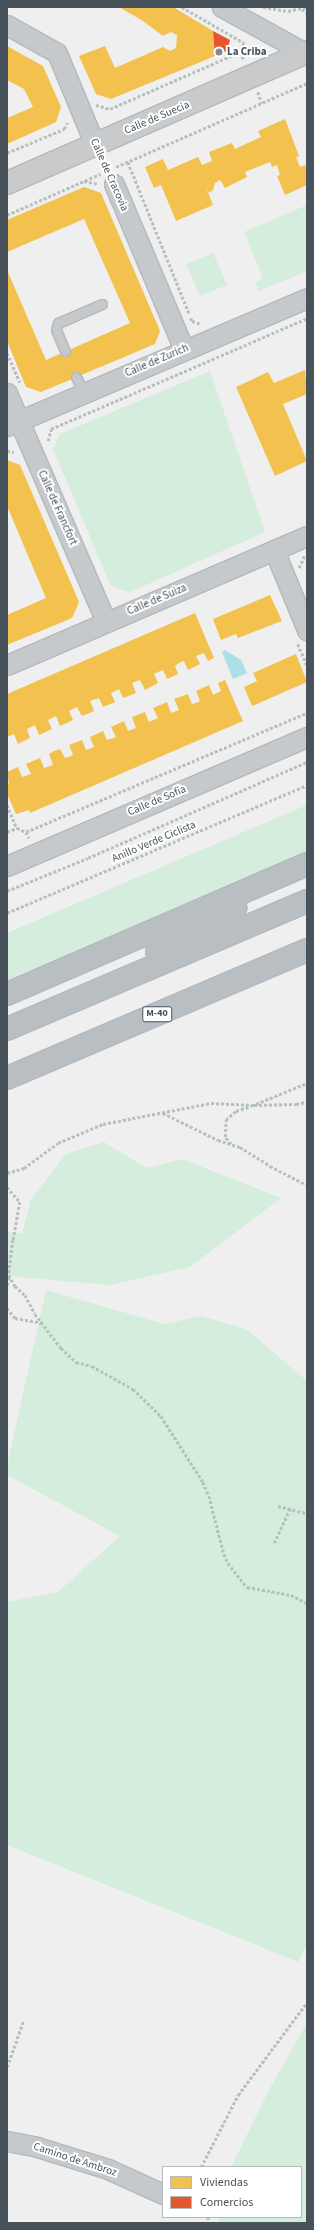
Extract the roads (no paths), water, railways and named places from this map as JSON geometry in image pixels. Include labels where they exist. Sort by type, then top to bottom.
[{"type":"highway","points":[[7,994],[307,865]]},
{"type":"highway","points":[[66,1004],[307,865]]},
{"type":"highway","points":[[7,1029],[307,901]]},
{"type":"highway","name":"M-40","points":[[7,1078],[307,950]]},
{"type":"street","points":[[222,7],[307,53]]},
{"type":"street","name":"Calle de Cracovia","points":[[7,25],[58,53],[95,145]]},
{"type":"street","name":"Calle de Suecia","points":[[7,183],[307,53]]},
{"type":"street","name":"Calle de Cracovia","points":[[107,180],[184,350]]},
{"type":"street","name":"Calle de Zurich","points":[[13,423],[80,385],[184,350],[307,298]]},
{"type":"street","name":"Calle de Francfort","points":[[7,394],[13,423],[106,622]]},
{"type":"street","name":"Calle de Suiza","points":[[7,665],[307,536]]},
{"type":"street","points":[[274,550],[307,630]]},
{"type":"street","name":"Calle de Sofía","points":[[8,862],[307,736]]},
{"type":"street","name":"Camino de Ambroz","points":[[7,2141],[37,2147],[108,2169],[162,2194]]},
{"type":"lane","points":[[65,351],[56,330],[58,323],[102,304]]},
{"type":"water","points":[[225,650],[241,660],[247,673],[233,679],[222,652]]},
{"type":"place","name":"La Criba","points":[[219,52]]}]
